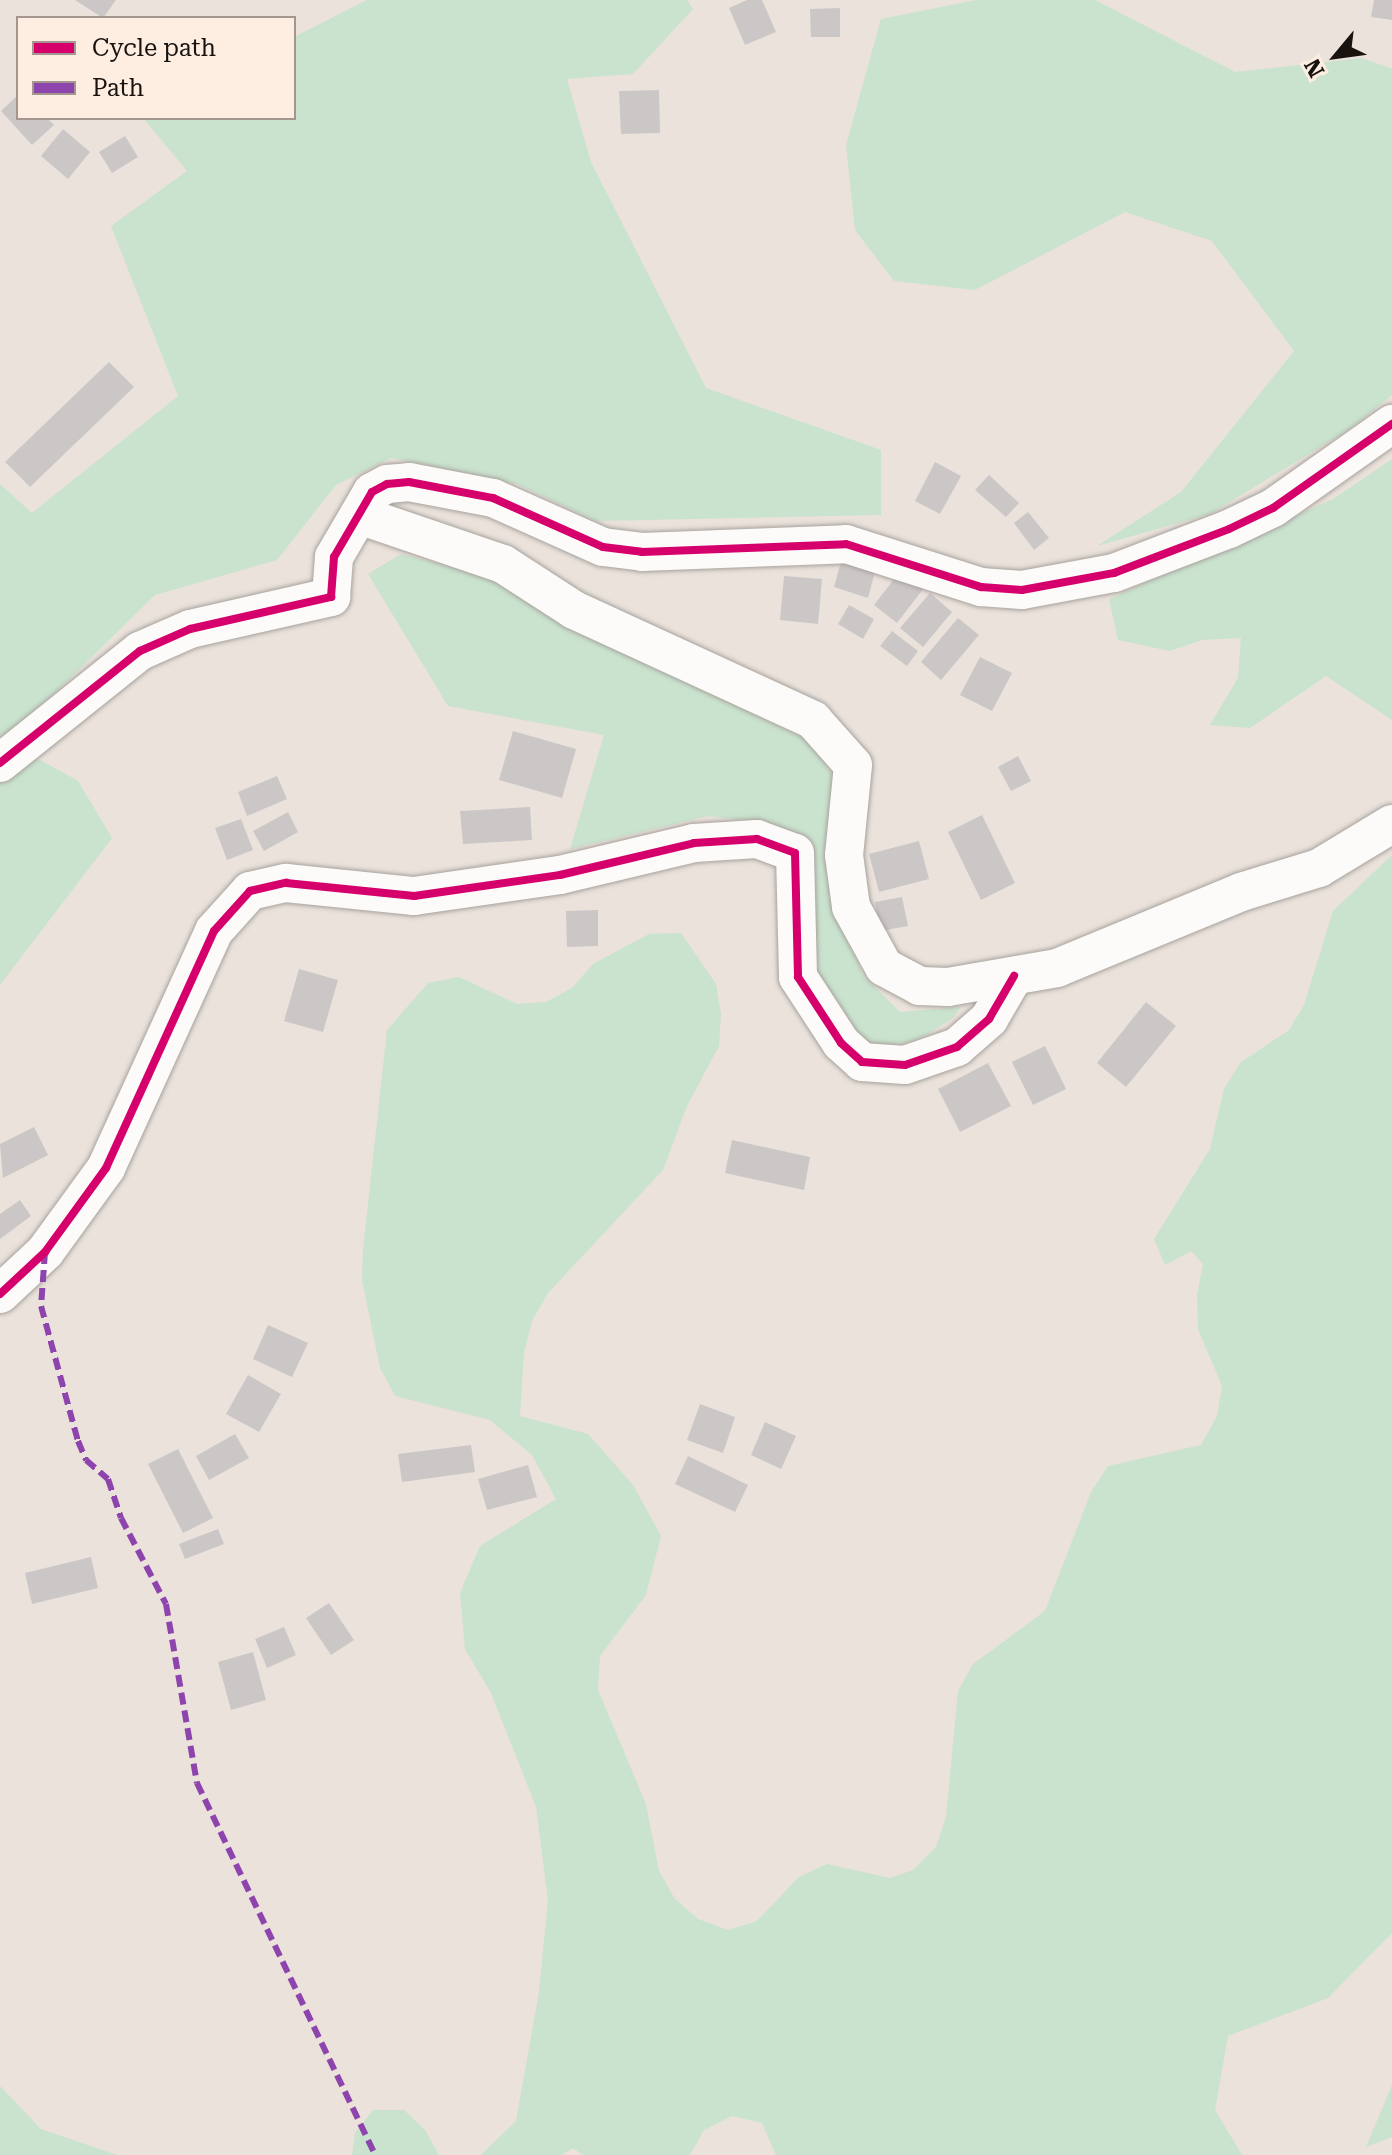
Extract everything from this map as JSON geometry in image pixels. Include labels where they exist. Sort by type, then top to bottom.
[{"type":"street","points":[[0,763],[140,651],[190,629],[331,597],[334,557],[372,492],[387,484],[409,482],[493,498],[603,547],[642,552],[846,544],[981,587],[1022,590],[1114,573],[1229,529],[1273,508],[1392,424]]},
{"type":"street","points":[[359,515],[503,564],[574,610],[813,720],[853,765],[844,855],[851,907],[884,967],[919,986],[948,987],[1057,968],[1227,897],[1319,868],[1392,824]]},
{"type":"street","points":[[0,1294],[45,1252],[106,1168],[214,931],[250,891],[286,883],[414,896],[560,875],[694,843],[757,839],[795,853],[798,977],[841,1043],[862,1062],[905,1065],[957,1047],[989,1019],[1014,976]]},
{"type":"green space","points":[[367,0],[687,0],[693,9],[633,74],[567,79],[591,162],[706,388],[881,450],[881,515],[596,521],[517,484],[391,458],[336,485],[277,560],[155,595],[6,741],[78,781],[112,838],[0,985],[0,484],[32,513],[178,396],[111,226],[187,171],[145,120],[296,120],[296,36]]},
{"type":"green space","points":[[976,0],[1095,0],[1235,72],[1362,58],[1392,69],[1392,395],[1350,429],[1210,514],[1097,546],[1181,492],[1294,351],[1212,241],[1125,212],[975,290],[894,281],[855,230],[846,145],[881,19]]},
{"type":"green space","points":[[1392,459],[1392,720],[1326,676],[1250,728],[1210,725],[1238,678],[1241,638],[1202,640],[1170,651],[1118,640],[1109,599],[1333,499]]},
{"type":"green space","points":[[401,554],[492,577],[630,655],[808,740],[836,780],[832,891],[862,974],[900,1012],[961,1007],[953,1018],[916,1041],[871,1049],[833,1004],[807,956],[808,846],[774,824],[708,816],[570,849],[604,735],[448,706],[368,574]]},
{"type":"green space","points":[[1392,855],[1392,1933],[1328,1998],[1228,2036],[1215,2110],[1242,2155],[776,2155],[762,2123],[732,2116],[704,2130],[690,2155],[583,2155],[573,2148],[562,2155],[481,2155],[516,2121],[539,1992],[548,1900],[536,1807],[491,1693],[465,1649],[460,1593],[480,1546],[556,1499],[532,1455],[490,1420],[395,1396],[380,1368],[362,1280],[387,1030],[428,983],[459,977],[517,1004],[546,1002],[572,988],[593,964],[649,934],[681,933],[716,984],[721,1014],[719,1046],[687,1106],[663,1170],[548,1293],[532,1321],[524,1353],[520,1416],[588,1434],[633,1485],[661,1536],[646,1595],[600,1656],[598,1690],[646,1804],[659,1871],[675,1899],[698,1919],[728,1930],[757,1921],[799,1877],[827,1864],[890,1878],[913,1870],[936,1847],[946,1817],[958,1691],[973,1664],[1045,1611],[1091,1492],[1108,1466],[1201,1445],[1217,1416],[1222,1386],[1198,1329],[1197,1295],[1203,1264],[1191,1251],[1165,1265],[1154,1239],[1210,1149],[1224,1089],[1240,1063],[1289,1030],[1304,1005],[1333,911]]},
{"type":"green space","points":[[1392,2085],[1392,2137],[1366,2147]]},
{"type":"green space","points":[[0,2086],[41,2129],[117,2155],[0,2155]]},
{"type":"green space","points":[[373,2110],[404,2110],[425,2130],[439,2155],[352,2155],[355,2133]]},
{"type":"building","points":[[75,0],[116,0],[104,16]]},
{"type":"building","points":[[747,0],[762,0],[776,32],[745,45],[729,8]]},
{"type":"building","points":[[1374,0],[1392,0],[1392,20],[1371,17]]},
{"type":"building","points":[[840,8],[840,37],[811,37],[810,9]]},
{"type":"building","points":[[659,90],[660,133],[621,134],[619,91]]},
{"type":"building","points":[[16,97],[16,120],[49,120],[54,125],[32,145],[1,111]]},
{"type":"building","points":[[63,129],[90,152],[68,179],[41,156]]},
{"type":"building","points":[[125,136],[138,157],[112,173],[99,152]]},
{"type":"building","points":[[109,362],[134,387],[30,487],[5,462]]},
{"type":"building","points":[[935,462],[961,476],[940,514],[915,501]]},
{"type":"building","points":[[989,475],[1019,503],[1006,517],[975,490]]},
{"type":"building","points":[[1028,512],[1049,538],[1034,550],[1014,523]]},
{"type":"building","points":[[842,558],[876,568],[868,598],[834,587]]},
{"type":"building","points":[[901,570],[924,588],[897,623],[874,605]]},
{"type":"building","points":[[784,576],[822,579],[818,624],[780,620]]},
{"type":"building","points":[[930,593],[952,612],[923,647],[900,628]]},
{"type":"building","points":[[849,605],[874,619],[863,639],[838,624]]},
{"type":"building","points":[[958,618],[979,635],[941,680],[921,662]]},
{"type":"building","points":[[892,631],[918,651],[907,666],[880,646]]},
{"type":"building","points":[[980,657],[1012,673],[992,711],[960,695]]},
{"type":"building","points":[[513,731],[576,749],[562,798],[499,780]]},
{"type":"building","points":[[1018,756],[1031,781],[1011,791],[998,767]]},
{"type":"building","points":[[277,776],[287,799],[247,816],[238,792]]},
{"type":"building","points":[[530,807],[532,840],[463,844],[460,811]]},
{"type":"building","points":[[288,812],[298,832],[264,851],[253,831]]},
{"type":"building","points":[[982,815],[1015,883],[981,900],[948,832]]},
{"type":"building","points":[[241,819],[253,850],[227,860],[215,828]]},
{"type":"building","points":[[919,841],[929,879],[879,892],[869,854]]},
{"type":"building","points":[[902,897],[908,926],[880,931],[875,902]]},
{"type":"building","points":[[598,910],[598,946],[567,947],[566,911]]},
{"type":"building","points":[[299,969],[338,980],[323,1032],[284,1021]]},
{"type":"building","points":[[1146,1002],[1176,1026],[1126,1087],[1097,1063]]},
{"type":"building","points":[[1045,1046],[1066,1089],[1033,1105],[1012,1062]]},
{"type":"building","points":[[988,1063],[1011,1106],[960,1132],[938,1089]]},
{"type":"building","points":[[34,1127],[48,1155],[3,1178],[0,1144]]},
{"type":"building","points":[[732,1140],[810,1157],[804,1190],[725,1173]]},
{"type":"building","points":[[20,1200],[31,1216],[0,1239],[0,1214]]},
{"type":"building","points":[[268,1325],[308,1343],[292,1377],[253,1359]]},
{"type":"building","points":[[248,1375],[281,1394],[259,1432],[226,1414]]},
{"type":"building","points":[[700,1404],[735,1417],[723,1453],[687,1440]]},
{"type":"building","points":[[765,1422],[796,1436],[781,1469],[751,1455]]},
{"type":"building","points":[[235,1434],[249,1458],[209,1480],[196,1456]]},
{"type":"building","points":[[471,1445],[475,1472],[402,1482],[398,1454]]},
{"type":"building","points":[[178,1449],[213,1518],[183,1533],[148,1464]]},
{"type":"building","points":[[688,1456],[748,1485],[735,1512],[675,1484]]},
{"type":"building","points":[[528,1465],[537,1497],[487,1510],[478,1479]]},
{"type":"building","points":[[218,1529],[224,1544],[185,1559],[179,1544]]},
{"type":"building","points":[[91,1557],[98,1588],[32,1604],[25,1573]]},
{"type":"building","points":[[329,1603],[354,1640],[331,1655],[306,1618]]},
{"type":"building","points":[[284,1627],[296,1655],[267,1668],[255,1639]]},
{"type":"building","points":[[253,1652],[266,1700],[231,1710],[218,1662]]},
{"type":"marked path","points":[[45,1252],[41,1306],[78,1441],[86,1460],[108,1479],[121,1518],[166,1604],[197,1783],[375,2155]]},
{"type":"cycle path","points":[[0,763],[140,651],[190,629],[331,597],[334,557],[372,492],[387,484],[409,482],[493,498],[603,547],[642,552],[846,544],[981,587],[1022,590],[1114,573],[1229,529],[1273,508],[1392,424]]},
{"type":"cycle path","points":[[0,1294],[45,1252],[106,1168],[214,931],[250,891],[286,883],[414,896],[560,875],[694,843],[757,839],[795,853],[798,977],[841,1043],[862,1062],[905,1065],[957,1047],[989,1019],[1014,976]]}]
